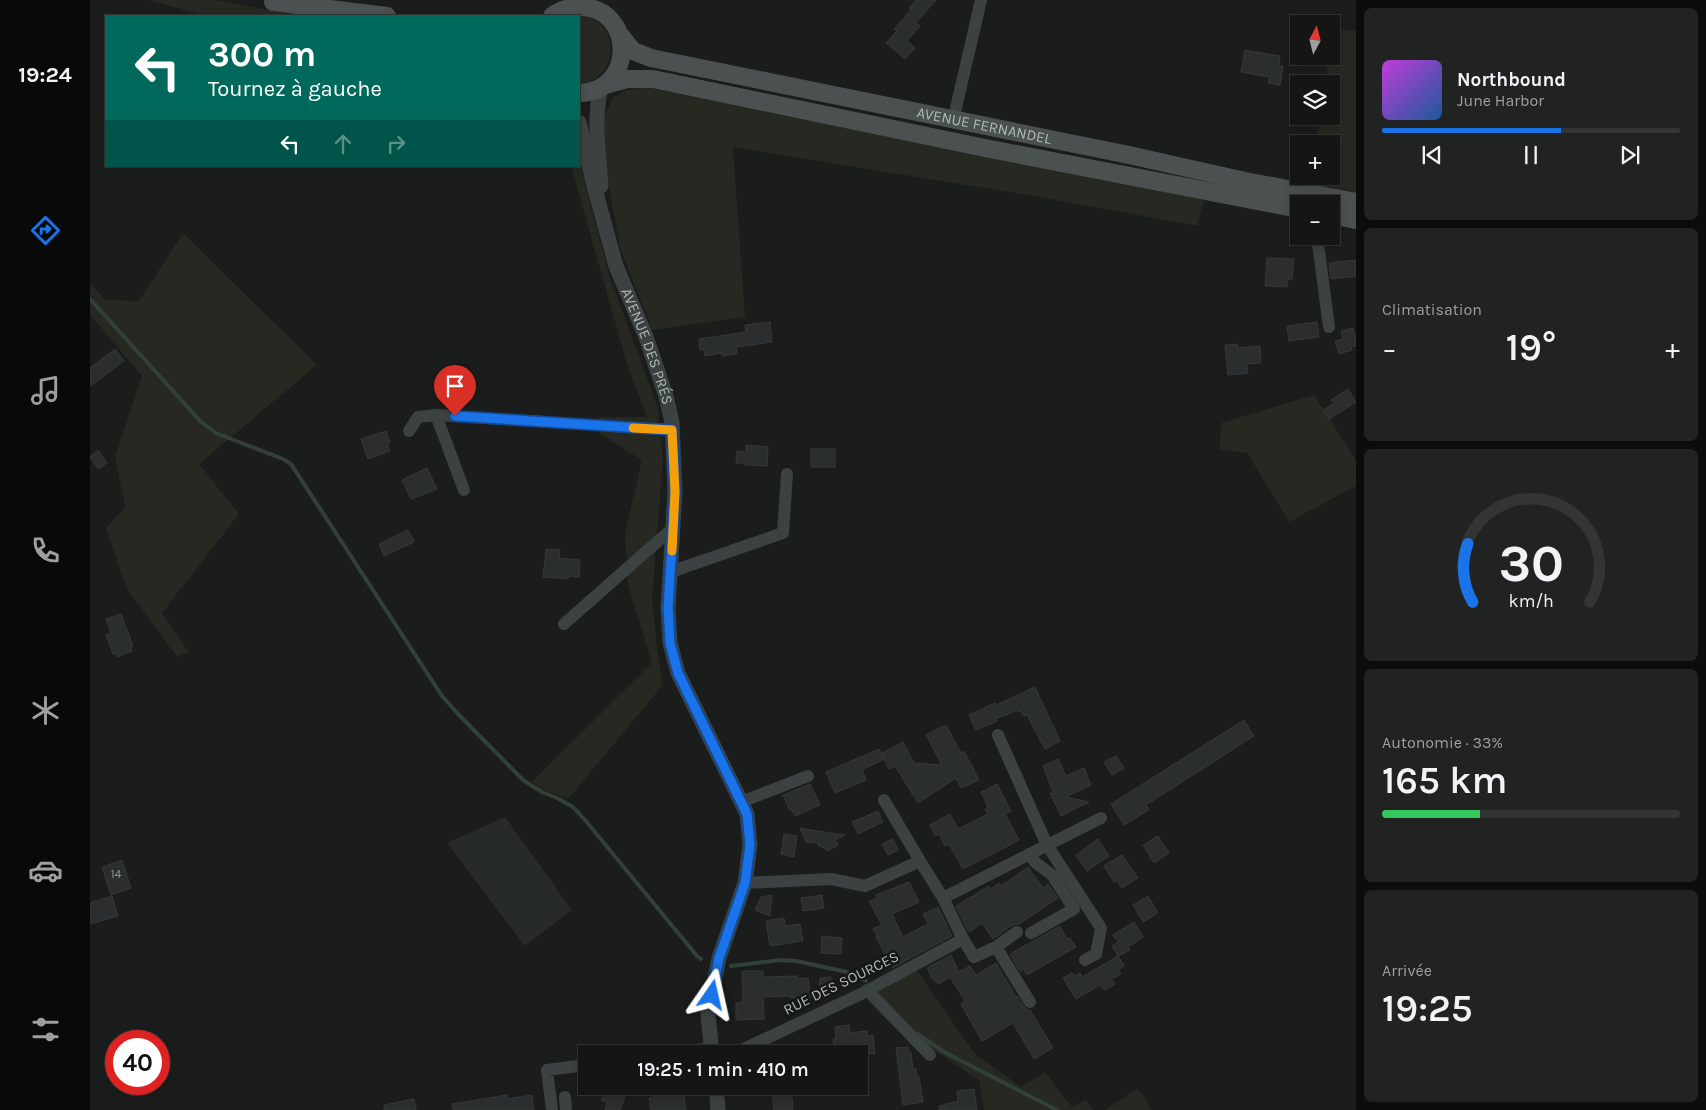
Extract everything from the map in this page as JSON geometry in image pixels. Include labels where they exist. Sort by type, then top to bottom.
[{"type":"main road","points":[[602,0],[608,18]]},
{"type":"main road","points":[[269,1],[330,15]]},
{"type":"main road","points":[[269,1],[379,15]]},
{"type":"main road","points":[[560,9],[586,7],[598,11],[608,18]]},
{"type":"main road","name":"AVENUE FERNANDEL","points":[[608,18],[633,51],[651,58],[953,121],[1129,155],[1245,181],[1356,202]]},
{"type":"main road","points":[[603,86],[615,75],[621,62],[620,35]]},
{"type":"main road","name":"AVENUE FERNANDEL","points":[[580,93],[588,93],[627,78],[653,79],[985,148],[1290,207]]},
{"type":"main road","points":[[1340,217],[1356,220]]},
{"type":"street","points":[[953,121],[982,0]]},
{"type":"street","name":"AVENUE DES PRÉS","points":[[602,218],[596,120],[603,86]]},
{"type":"street","name":"AVENUE DES PRÉS","points":[[580,126],[602,218],[616,266],[646,338],[666,396],[672,422],[675,492],[668,608],[670,643],[678,673],[747,814],[750,845],[745,883],[719,958],[708,1014],[711,1045]]},
{"type":"street","points":[[1318,245],[1329,327]]},
{"type":"street","points":[[409,431],[418,417],[436,415],[672,430]]},
{"type":"street","points":[[436,415],[464,490]]},
{"type":"street","points":[[670,573],[783,533],[787,474]]},
{"type":"street","points":[[564,624],[673,528]]},
{"type":"street","points":[[998,735],[1047,845],[1101,928],[1096,954],[1085,960]]},
{"type":"street","points":[[741,802],[808,776]]},
{"type":"street","points":[[884,800],[943,898],[974,957],[996,947],[1017,932]]},
{"type":"street","points":[[943,898],[1101,818]]},
{"type":"street","points":[[1029,854],[1036,863],[1052,875],[1074,909],[1031,933]]},
{"type":"street","points":[[745,883],[832,879],[865,886],[920,861]]},
{"type":"street","name":"RUE DES SOURCES","points":[[752,1045],[867,990],[963,939]]},
{"type":"street","points":[[996,947],[1030,1002]]},
{"type":"street","points":[[867,990],[930,1055]]},
{"type":"street","points":[[552,1110],[547,1070],[578,1066]]},
{"type":"street","points":[[717,1095],[718,1110]]},
{"type":"street","points":[[565,1097],[566,1110]]},
{"type":"shaded area","points":[[148,0],[216,0],[291,15],[202,15]]},
{"type":"shaded area","points":[[580,16],[593,19],[603,27],[609,37],[611,49],[609,61],[603,72],[593,80],[580,84]]},
{"type":"shaded area","points":[[1340,29],[1356,31],[1356,192],[1316,185],[1340,185],[1340,135],[1317,135],[1319,125],[1340,125],[1340,75],[1326,75],[1328,65],[1340,65]]},
{"type":"shaded area","points":[[646,87],[1205,198],[1197,226],[1045,198],[733,147],[745,317],[652,330],[620,248],[606,170],[604,118],[613,98],[626,90]]},
{"type":"shaded area","points":[[580,165],[610,278],[657,405],[663,458],[652,599],[663,685],[569,798],[548,792],[532,782],[652,663],[628,585],[625,534],[642,460],[600,434],[599,417],[647,417],[627,364],[571,167],[580,167]]},
{"type":"shaded area","points":[[183,233],[317,365],[199,464],[239,514],[162,613],[189,652],[177,657],[126,587],[106,528],[125,507],[115,457],[142,376],[90,315],[90,283],[105,300],[139,301]]},
{"type":"shaded area","points":[[1314,395],[1356,460],[1356,486],[1289,522],[1247,453],[1220,449],[1221,423]]},
{"type":"shaded area","points":[[505,817],[572,910],[525,946],[447,843]]},
{"type":"shaded area","points":[[916,969],[975,1054],[1021,1087],[1045,1072],[1072,1107],[1086,1099],[1093,1110],[984,1110],[980,1081],[923,1043],[873,992]]},
{"type":"shaded area","points":[[1138,1088],[1152,1110],[1105,1110]]},
{"type":"building","points":[[916,0],[936,0],[916,23],[920,26],[907,41],[915,48],[905,59],[886,43],[897,31],[894,29],[911,10],[909,8]]},
{"type":"building","points":[[1245,50],[1280,56],[1279,65],[1283,66],[1280,85],[1268,83],[1269,77],[1241,72]]},
{"type":"building","points":[[1267,258],[1294,259],[1292,279],[1288,279],[1287,287],[1265,286]]},
{"type":"building","points":[[1356,260],[1356,276],[1331,279],[1329,263]]},
{"type":"building","points":[[770,322],[772,342],[736,347],[737,354],[722,356],[722,353],[705,356],[704,350],[700,350],[699,339],[746,332],[745,325]]},
{"type":"building","points":[[1317,322],[1319,337],[1289,341],[1287,326]]},
{"type":"building","points":[[1353,328],[1354,334],[1356,334],[1356,346],[1351,347],[1352,350],[1339,354],[1335,341],[1343,339],[1341,331]]},
{"type":"building","points":[[1237,344],[1238,348],[1260,346],[1261,363],[1247,364],[1248,373],[1228,375],[1225,345]]},
{"type":"building","points":[[115,349],[124,361],[90,386],[90,368]]},
{"type":"building","points":[[1348,389],[1356,402],[1329,419],[1323,410],[1334,403],[1331,400]]},
{"type":"building","points":[[386,431],[390,442],[387,444],[390,451],[368,459],[361,439]]},
{"type":"building","points":[[746,445],[768,447],[767,466],[736,463],[737,451],[746,452]]},
{"type":"building","points":[[811,449],[835,449],[835,467],[811,467]]},
{"type":"building","points":[[98,450],[107,463],[98,469],[90,457]]},
{"type":"building","points":[[427,468],[437,489],[411,499],[402,480]]},
{"type":"building","points":[[408,530],[414,542],[384,556],[379,544]]},
{"type":"building","points":[[546,549],[560,550],[559,558],[580,560],[579,577],[569,576],[568,579],[543,577]]},
{"type":"building","points":[[121,614],[133,646],[131,647],[132,651],[117,657],[115,653],[113,654],[106,635],[111,633],[106,619]]},
{"type":"building","points":[[1035,687],[1060,741],[1045,749],[1027,715],[1024,716],[1018,710],[976,730],[969,715]]},
{"type":"building","points":[[1244,720],[1254,736],[1146,805],[1149,810],[1124,825],[1111,804]]},
{"type":"building","points":[[946,725],[961,753],[964,751],[979,780],[961,788],[956,778],[918,803],[895,766],[889,769],[881,754],[903,742],[914,763],[942,765],[926,735]]},
{"type":"building","points":[[879,749],[884,759],[862,770],[866,780],[835,793],[826,772]]},
{"type":"building","points":[[1116,756],[1124,768],[1112,775],[1104,762]]},
{"type":"building","points":[[1058,759],[1066,776],[1084,768],[1091,785],[1066,797],[1089,802],[1061,816],[1050,793],[1054,794],[1043,766]]},
{"type":"building","points":[[810,784],[820,805],[795,816],[792,810],[790,811],[783,795]]},
{"type":"building","points":[[997,784],[1011,811],[1005,814],[1019,840],[963,869],[949,844],[945,846],[939,834],[936,836],[930,825],[950,814],[958,829],[988,814],[985,809],[988,807],[981,792]]},
{"type":"building","points":[[878,811],[883,822],[858,834],[852,822]]},
{"type":"building","points":[[800,828],[845,835],[835,840],[838,845],[827,851],[825,848],[818,846],[818,843],[806,842]]},
{"type":"building","points":[[784,834],[797,836],[794,857],[781,854]]},
{"type":"building","points":[[1158,836],[1169,853],[1154,863],[1143,845]]},
{"type":"building","points":[[893,839],[898,850],[888,855],[882,844]]},
{"type":"building","points":[[1098,839],[1109,856],[1087,871],[1076,855]]},
{"type":"building","points":[[1122,855],[1138,878],[1122,888],[1117,881],[1114,882],[1104,866]]},
{"type":"building","points":[[122,860],[131,888],[111,895],[102,867]]},
{"type":"building","points":[[1028,867],[1043,888],[1048,884],[1058,898],[1019,924],[1012,925],[993,939],[982,923],[968,931],[956,906],[989,886],[991,889],[999,883],[1001,886]]},
{"type":"building","points":[[909,882],[919,902],[892,914],[903,937],[928,924],[923,914],[938,907],[952,936],[892,968],[873,929],[882,925],[869,901],[877,898],[876,895]]},
{"type":"building","points":[[772,895],[770,916],[755,910],[761,897]]},
{"type":"building","points":[[822,895],[824,908],[803,911],[801,898]]},
{"type":"building","points":[[112,896],[118,916],[90,924],[90,903]]},
{"type":"building","points":[[1148,896],[1158,913],[1143,922],[1133,905]]},
{"type":"building","points":[[784,918],[785,926],[800,924],[803,941],[770,946],[766,921]]},
{"type":"building","points":[[1134,922],[1143,937],[1128,947],[1130,950],[1118,956],[1112,946],[1118,942],[1113,935]]},
{"type":"building","points":[[1060,926],[1067,939],[1070,938],[1076,947],[1027,975],[1024,969],[1020,971],[1010,954]]},
{"type":"building","points":[[822,936],[842,938],[841,954],[821,953]]},
{"type":"building","points":[[951,955],[959,972],[970,966],[976,975],[996,963],[1016,997],[1026,1009],[1030,1010],[1053,1048],[1034,1059],[1013,1023],[982,1041],[961,1004],[965,1001],[950,977],[939,984],[932,979],[927,968]]},
{"type":"building","points":[[1118,956],[1124,966],[1118,969],[1121,974],[1111,979],[1115,984],[1104,990],[1100,985],[1076,999],[1063,978],[1072,973],[1074,976],[1080,973],[1082,977]]},
{"type":"building","points":[[742,971],[763,971],[763,977],[797,976],[797,979],[808,978],[811,998],[791,998],[790,996],[763,997],[764,1019],[736,1020],[736,1003],[743,1002]]},
{"type":"building","points":[[831,977],[832,993],[819,993],[820,978]]},
{"type":"building","points":[[849,1025],[850,1033],[867,1031],[867,1036],[873,1035],[875,1054],[868,1054],[868,1045],[834,1045],[833,1039],[836,1039],[835,1027]]},
{"type":"building","points":[[908,1047],[909,1053],[911,1052],[913,1069],[916,1069],[917,1077],[919,1077],[923,1102],[903,1105],[896,1048]]},
{"type":"building","points":[[974,1089],[977,1110],[939,1110],[939,1106],[958,1101],[957,1091]]},
{"type":"building","points":[[507,1095],[507,1099],[532,1095],[534,1110],[453,1110],[452,1104]]},
{"type":"building","points":[[603,1095],[626,1095],[620,1110],[605,1110],[607,1102],[601,1100]]},
{"type":"building","points":[[661,1095],[684,1095],[686,1110],[651,1110],[649,1098]]},
{"type":"building","points":[[772,1095],[792,1095],[793,1110],[774,1110]]},
{"type":"building","points":[[414,1099],[416,1110],[384,1110],[384,1105]]},
{"type":"waterway","points":[[90,299],[201,422],[216,433],[283,459],[291,464],[442,696],[523,780],[542,792],[573,807],[701,959]]},
{"type":"waterway","points":[[731,966],[780,960],[796,961],[847,972],[866,981]]},
{"type":"waterway","points":[[918,1034],[944,1052],[1057,1110]]},
{"type":"slow traffic","points":[[633,428],[672,430],[675,492],[672,551]]},
{"type":"route","points":[[455,416],[672,430],[675,492],[668,608],[670,643],[678,673],[747,814],[750,845],[745,883],[719,958],[712,995]]}]
